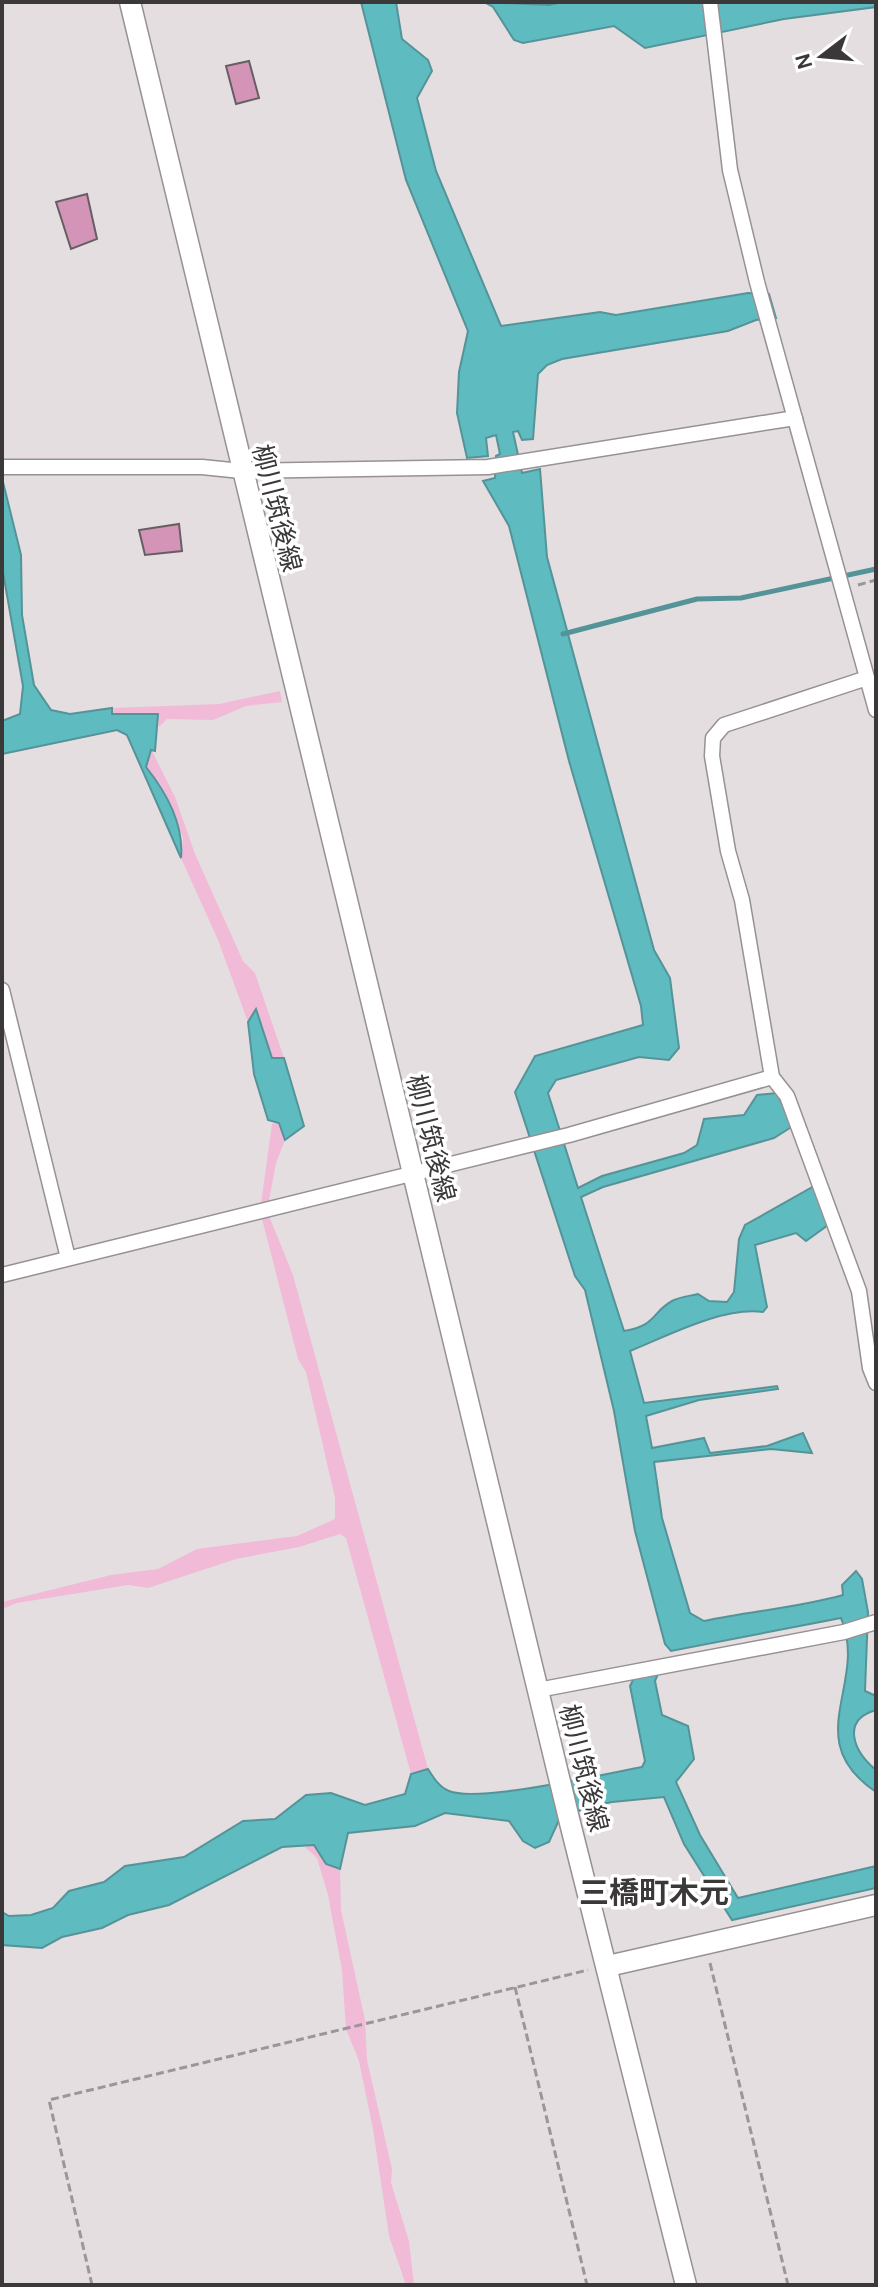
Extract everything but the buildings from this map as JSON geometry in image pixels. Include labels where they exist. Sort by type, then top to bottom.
[{"type":"main road","name":"柳川筑後線","points":[[130,2],[570,1823],[686,2285]]},
{"type":"main road","points":[[608,1966],[876,1905]]},
{"type":"street","points":[[710,2],[730,170],[757,282],[876,710]]},
{"type":"street","points":[[2,467],[202,467],[241,471],[488,467],[795,418]]},
{"type":"street","points":[[867,678],[724,725],[713,738],[712,756],[728,851],[742,900],[772,1077],[787,1096],[859,1291],[870,1368],[876,1383]]},
{"type":"street","points":[[2,990],[68,1258]]},
{"type":"street","points":[[2,1275],[569,1135],[772,1077]]},
{"type":"street","points":[[538,1690],[844,1632],[876,1622]]},
{"type":"path","points":[[843,589],[876,580]]},
{"type":"path","points":[[706,1943],[788,2285]]},
{"type":"path","points":[[92,2285],[49,2100],[608,1966]]},
{"type":"path","points":[[515,1987],[587,2285]]},
{"type":"shaded area","points":[[280,691],[282,702],[246,706],[213,720],[167,719],[159,727],[157,714],[111,714],[112,708],[219,704]]},
{"type":"shaded area","points":[[151,749],[175,797],[195,854],[243,961],[255,973],[284,1058],[272,1058],[257,1009],[248,1022],[218,940],[181,858],[183,838],[162,787],[146,767]]},
{"type":"shaded area","points":[[278,1123],[285,1140],[276,1163],[267,1211],[293,1275],[428,1769],[411,1774],[346,1538],[340,1534],[299,1547],[236,1559],[148,1588],[128,1585],[17,1603],[2,1609],[2,1602],[111,1575],[158,1569],[197,1549],[297,1536],[335,1519],[335,1498],[306,1372],[298,1359],[260,1211],[272,1124]]},
{"type":"shaded area","points":[[314,1844],[326,1864],[340,1869],[341,1910],[365,2020],[367,2060],[392,2169],[391,2183],[409,2241],[414,2285],[406,2285],[389,2236],[359,2061],[346,2029],[342,1970],[328,1895],[317,1858],[305,1847]]},
{"type":"water","points":[[361,2],[396,2],[402,39],[428,60],[432,71],[417,98],[436,171],[501,326],[600,312],[616,315],[748,293],[769,294],[776,318],[756,320],[728,331],[562,359],[547,365],[538,374],[533,439],[522,440],[518,431],[513,432],[522,473],[540,469],[547,557],[654,950],[670,978],[679,1048],[669,1060],[639,1057],[556,1080],[548,1093],[578,1188],[602,1176],[684,1153],[697,1145],[704,1119],[744,1115],[757,1095],[777,1093],[793,1126],[774,1138],[603,1187],[581,1197],[624,1331],[642,1326],[666,1305],[681,1298],[698,1294],[709,1301],[727,1302],[734,1292],[739,1239],[745,1225],[816,1185],[828,1225],[806,1241],[796,1233],[755,1245],[767,1307],[763,1312],[731,1313],[678,1330],[630,1351],[644,1403],[777,1386],[778,1389],[699,1400],[646,1416],[652,1448],[704,1438],[710,1453],[767,1446],[803,1433],[812,1453],[771,1449],[654,1462],[662,1518],[690,1613],[704,1621],[843,1595],[842,1585],[856,1571],[862,1579],[868,1612],[865,1691],[876,1696],[876,1710],[858,1721],[854,1737],[861,1754],[876,1770],[876,1792],[853,1772],[842,1752],[838,1731],[847,1666],[847,1642],[841,1618],[671,1651],[665,1644],[635,1531],[614,1411],[585,1290],[575,1276],[515,1092],[535,1056],[643,1025],[641,1006],[569,761],[509,526],[483,481],[495,478],[496,456],[500,454],[496,435],[486,438],[488,456],[467,458],[457,413],[459,372],[468,331],[406,180]]},
{"type":"water","points":[[484,2],[549,5],[562,2],[876,2],[876,7],[784,19],[645,48],[614,26],[523,43],[514,40],[493,7]]},
{"type":"water","points":[[2,478],[21,555],[22,615],[34,685],[51,710],[70,714],[112,708],[112,714],[158,714],[155,751],[151,750],[146,767],[177,821],[181,858],[127,735],[117,730],[2,754],[2,721],[20,714],[23,686],[2,567]]},
{"type":"water","points":[[256,1009],[272,1058],[284,1058],[304,1126],[285,1140],[279,1123],[268,1120],[254,1074],[248,1022]]},
{"type":"water","points":[[636,1674],[658,1674],[655,1681],[662,1715],[688,1726],[694,1759],[676,1782],[700,1835],[738,1898],[876,1866],[876,1888],[732,1920],[684,1844],[664,1797],[585,1808],[559,1820],[549,1842],[535,1848],[523,1841],[509,1821],[445,1813],[415,1826],[348,1833],[340,1869],[326,1864],[314,1845],[282,1847],[169,1905],[128,1915],[102,1928],[62,1937],[42,1948],[2,1945],[2,1912],[9,1916],[31,1915],[53,1908],[69,1891],[104,1882],[125,1866],[184,1857],[243,1821],[275,1819],[306,1795],[331,1793],[365,1805],[405,1794],[411,1774],[428,1769],[445,1789],[464,1794],[513,1791],[642,1767],[645,1761],[630,1686]]},
{"type":"waterway","points":[[563,634],[697,599],[741,598],[876,569]]},
{"type":"district","name":"三橋町木元","points":[[654,1893]]}]
